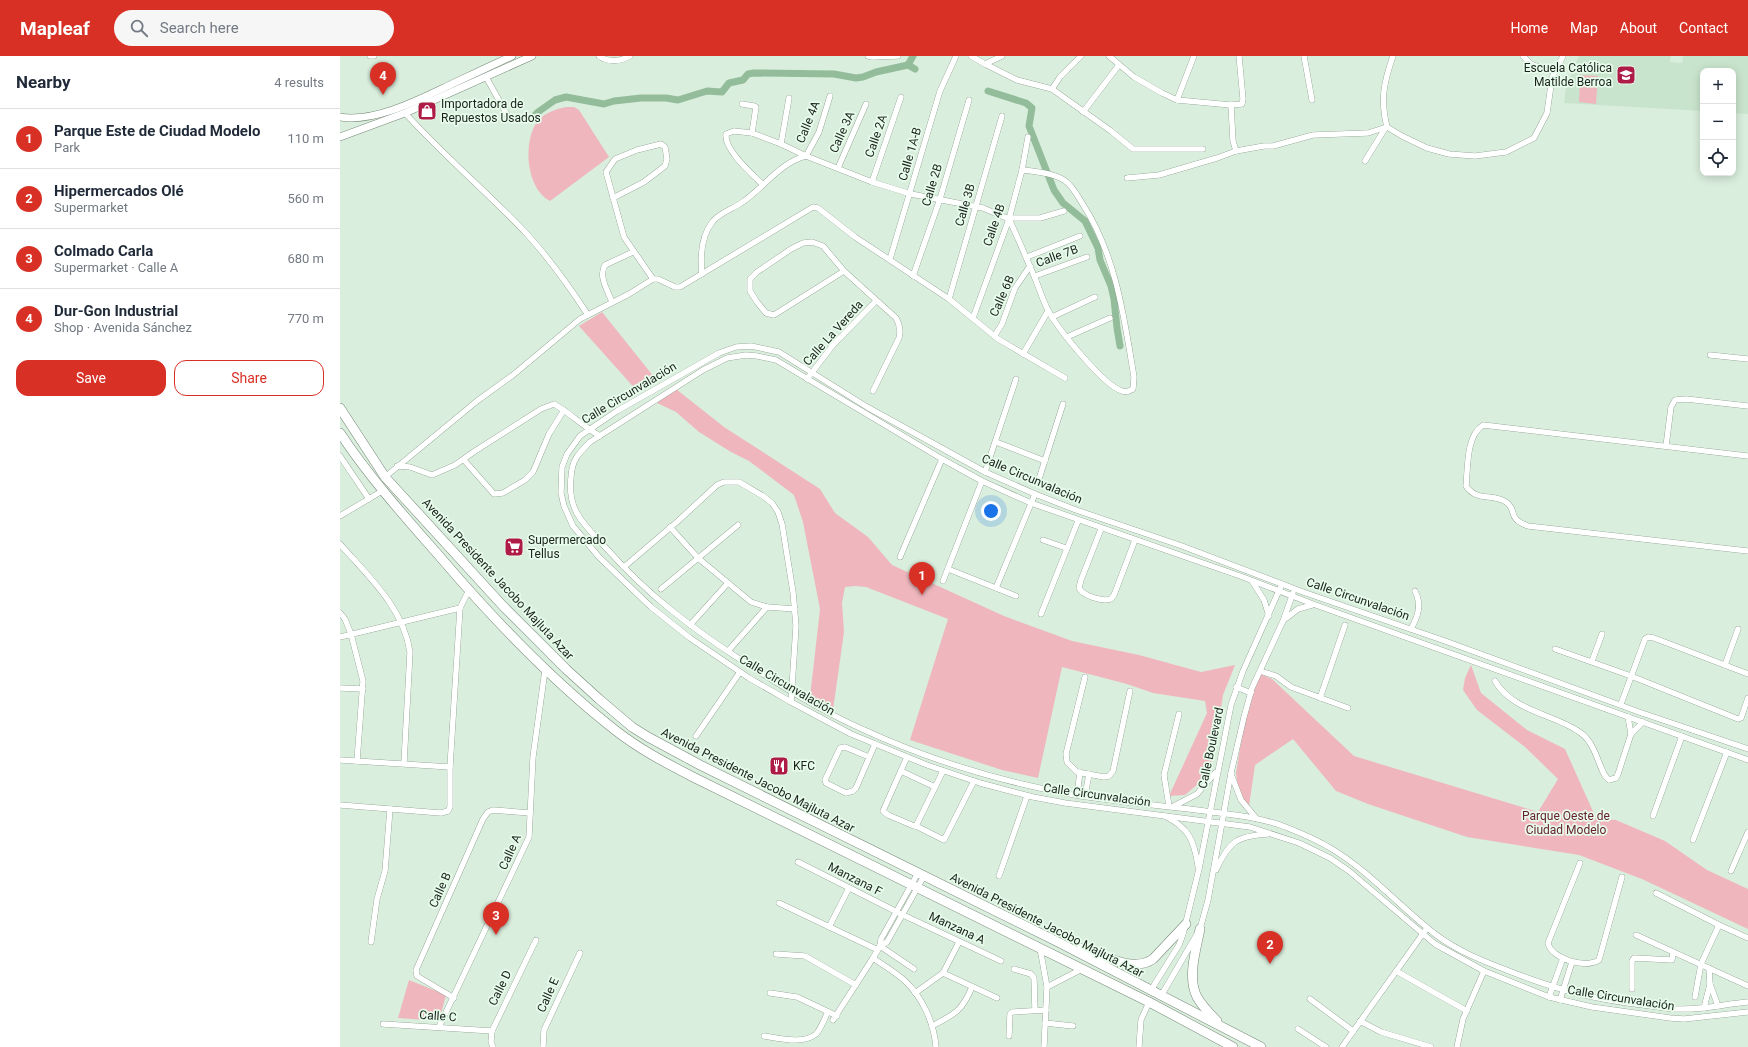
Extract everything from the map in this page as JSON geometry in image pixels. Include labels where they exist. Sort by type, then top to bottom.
[{"type":"main road","name":"Avenida Presidente Jacobo Majluta Azar","points":[[340,408],[385,477],[508,611],[566,669],[632,727],[693,761],[1058,942],[1261,1047]]},
{"type":"main road","name":"Avenida Presidente Jacobo Majluta Azar","points":[[340,433],[360,463],[382,491],[469,590],[545,670],[615,730],[645,751],[693,777],[1149,1002],[1233,1047]]},
{"type":"main road","points":[[1058,942],[1131,965],[1142,964],[1153,959],[1186,924]]},
{"type":"main road","points":[[1200,930],[1193,970],[1193,987],[1202,1004],[1222,1026]]},
{"type":"street","points":[[340,137],[405,113],[532,56]]},
{"type":"street","points":[[599,56],[603,59],[611,60],[630,56]]},
{"type":"street","points":[[868,56],[872,58],[898,56]]},
{"type":"street","name":"Calle 1A-B","points":[[890,259],[911,194],[940,91],[956,56]]},
{"type":"street","points":[[971,56],[1017,80],[1052,89],[1111,131],[1133,149],[1203,148]]},
{"type":"street","points":[[985,64],[1002,56]]},
{"type":"street","points":[[1052,89],[1060,77],[1081,56]]},
{"type":"street","points":[[1109,56],[1134,77],[1176,100],[1231,105],[1242,104],[1243,100],[1239,56]]},
{"type":"street","points":[[1304,56],[1312,100]]},
{"type":"street","points":[[1365,161],[1386,127],[1382,100],[1386,75],[1393,56]]},
{"type":"street","points":[[1523,56],[1531,64],[1554,72]]},
{"type":"street","points":[[1127,178],[1158,175],[1211,160],[1236,151],[1272,146],[1313,135],[1367,133],[1386,127],[1427,148],[1449,154],[1475,156],[1506,152],[1534,138],[1547,113],[1554,72],[1563,56]]},
{"type":"street","points":[[340,117],[357,118],[381,113],[433,92],[508,57]]},
{"type":"street","points":[[1176,100],[1192,57]]},
{"type":"street","points":[[1083,112],[1119,65]]},
{"type":"street","points":[[486,77],[510,120]]},
{"type":"street","name":"Calle 4A","points":[[806,156],[819,132],[830,96]]},
{"type":"street","name":"Calle 2A","points":[[872,182],[901,97]]},
{"type":"street","points":[[781,144],[789,98]]},
{"type":"street","name":"Calle 2B","points":[[913,276],[940,199],[969,100]]},
{"type":"street","points":[[742,104],[756,107],[752,133]]},
{"type":"street","name":"Calle 3A","points":[[838,168],[866,104]]},
{"type":"street","points":[[1231,105],[1233,141],[1236,151]]},
{"type":"street","points":[[405,113],[431,142],[467,174],[526,234],[558,271],[588,315]]},
{"type":"street","name":"Calle 3B","points":[[949,299],[1002,116]]},
{"type":"street","points":[[763,185],[734,154],[726,138],[726,134],[729,132],[742,131],[752,133],[872,182],[911,194],[976,206],[990,210],[1009,219],[1040,218],[1064,211]]},
{"type":"street","name":"Calle 4B","points":[[973,318],[1009,219],[1022,170],[1028,137]]},
{"type":"street","points":[[613,198],[644,182],[665,166],[667,159],[664,147],[661,144],[650,146],[615,159],[606,172],[620,225],[624,237],[653,279]]},
{"type":"street","points":[[702,274],[701,250],[713,222],[745,200],[786,165],[796,159],[806,156]]},
{"type":"street","points":[[1009,219],[1027,257],[1048,311],[1067,337],[1098,373],[1114,388],[1128,392],[1133,389],[1134,377],[1116,281],[1107,254],[1088,212],[1073,189],[1063,179],[1022,170]]},
{"type":"street","points":[[385,477],[477,400],[513,375],[556,337],[580,319],[653,279],[658,279],[676,287],[680,287],[813,207],[818,208],[851,234],[949,299],[995,336],[1065,378]]},
{"type":"street","points":[[1027,257],[1080,236]]},
{"type":"street","points":[[844,271],[774,315],[766,312],[750,291],[750,280],[757,272],[802,243],[812,242],[820,244],[828,251],[844,271],[896,318],[899,323],[900,334],[873,391]]},
{"type":"street","points":[[612,302],[602,277],[602,269],[605,265],[633,252]]},
{"type":"street","name":"Calle 7B","points":[[1035,276],[1088,257]]},
{"type":"street","name":"Calle 6B","points":[[995,336],[1002,324],[1015,288],[1030,266]]},
{"type":"street","points":[[1052,316],[1095,297]]},
{"type":"street","name":"Calle La Vereda","points":[[807,379],[833,345],[876,301]]},
{"type":"street","points":[[1023,354],[1048,311]]},
{"type":"street","points":[[1067,337],[1110,318]]},
{"type":"street","name":"Calle Circunvalación","points":[[1748,749],[1639,712],[1621,704],[1282,584],[1182,546],[1076,510],[1035,494],[985,472],[868,407],[779,352],[759,347],[736,347],[719,353],[684,372],[589,429],[575,442],[567,454],[562,467],[561,493],[564,506],[573,526],[599,557],[651,607],[690,638],[740,672],[791,702],[851,734],[943,771],[1027,796],[1096,807],[1208,820],[1250,827],[1304,845],[1330,858],[1349,871],[1422,934],[1448,952],[1484,971],[1549,997],[1592,1007],[1670,1018],[1684,1019],[1748,1012]]},
{"type":"street","name":"Calle Circunvalación","points":[[1748,760],[1292,595],[1078,521],[1031,503],[982,481],[942,459],[776,360],[746,355],[727,358],[703,370],[590,442],[578,454],[572,464],[570,486],[573,507],[588,528],[624,567],[657,599],[690,625],[728,651],[824,711],[863,730],[916,751],[1014,783],[1076,795],[1172,806],[1256,818],[1286,827],[1318,841],[1334,850],[1427,928],[1452,945],[1479,960],[1563,991],[1620,1002],[1677,1009],[1704,1008],[1748,1002]]},
{"type":"street","points":[[1710,355],[1748,359]]},
{"type":"street","points":[[985,472],[1016,379]]},
{"type":"street","points":[[1666,446],[1671,407],[1675,400],[1686,399],[1748,406]]},
{"type":"street","points":[[397,466],[410,467],[432,475],[455,466],[541,409],[554,404],[600,436]]},
{"type":"street","points":[[1038,482],[1062,404]]},
{"type":"street","points":[[464,460],[488,489],[494,494],[503,493],[525,480],[533,472],[549,434],[564,410]]},
{"type":"street","points":[[1748,456],[1482,425],[1476,429],[1471,438],[1466,486],[1470,492],[1477,496],[1506,502],[1511,507],[1513,517],[1519,523],[1528,526],[1748,551]]},
{"type":"street","points":[[996,442],[1045,461]]},
{"type":"street","points":[[340,456],[369,499]]},
{"type":"street","points":[[900,557],[942,459]]},
{"type":"street","points":[[943,581],[982,481]]},
{"type":"street","points":[[624,567],[716,485],[724,482],[739,482],[772,503],[778,512],[782,524],[795,609],[795,648],[791,702]]},
{"type":"street","points":[[340,516],[382,491]]},
{"type":"street","points":[[996,588],[1035,494]]},
{"type":"street","points":[[1041,614],[1078,521]]},
{"type":"street","points":[[660,589],[738,525]]},
{"type":"street","points":[[670,527],[698,558],[751,602],[767,607],[795,609]]},
{"type":"street","points":[[1101,529],[1080,580],[1079,588],[1082,593],[1103,600],[1111,599],[1114,595],[1135,540]]},
{"type":"street","points":[[1043,540],[1066,548]]},
{"type":"street","points":[[340,544],[381,590],[394,608],[408,638],[410,652],[404,763]]},
{"type":"street","points":[[948,569],[1016,596]]},
{"type":"street","points":[[1252,581],[1264,600],[1269,617]]},
{"type":"street","points":[[690,625],[728,584]]},
{"type":"street","name":"Calle Boulevard","points":[[1151,990],[1179,945],[1186,924],[1199,869],[1217,771],[1236,687],[1269,617],[1282,584]]},
{"type":"street","name":"Calle Boulevard","points":[[1161,996],[1200,930],[1212,877],[1231,773],[1251,693],[1283,621],[1294,588]]},
{"type":"street","points":[[340,805],[441,813],[448,811],[450,807],[450,768],[460,608],[469,590]]},
{"type":"street","points":[[1411,629],[1420,607],[1416,591]]},
{"type":"street","points":[[1283,621],[1298,608],[1314,604]]},
{"type":"street","points":[[728,651],[767,607]]},
{"type":"street","points":[[340,637],[460,608]]},
{"type":"street","points":[[340,613],[351,634],[363,681],[357,761]]},
{"type":"street","points":[[1320,698],[1346,625]]},
{"type":"street","points":[[1725,665],[1738,629]]},
{"type":"street","points":[[1592,661],[1602,634]]},
{"type":"street","points":[[1621,704],[1645,639],[1648,637],[1748,674]]},
{"type":"street","points":[[1555,650],[1592,661],[1738,719],[1741,718],[1748,698]]},
{"type":"street","name":"Calle A","points":[[439,1027],[527,843],[530,833],[533,757],[545,670]]},
{"type":"street","points":[[1260,671],[1276,676],[1291,687],[1348,708]]},
{"type":"street","points":[[696,736],[740,672]]},
{"type":"street","points":[[1085,677],[1066,754],[1067,762],[1077,772],[1104,777],[1109,776],[1113,771],[1130,691]]},
{"type":"street","points":[[1495,681],[1502,691],[1513,699],[1532,710],[1580,732],[1589,739],[1606,777],[1609,780],[1616,778],[1631,734],[1643,722]]},
{"type":"street","points":[[1236,687],[1251,693]]},
{"type":"street","points":[[340,688],[363,689]]},
{"type":"street","points":[[1636,720],[1639,712]]},
{"type":"street","points":[[1179,714],[1164,775],[1172,806],[1197,794],[1217,771]]},
{"type":"street","points":[[1628,717],[1631,734]]},
{"type":"street","points":[[1653,816],[1682,736]]},
{"type":"street","points":[[869,757],[845,747],[840,748],[826,783],[846,793],[853,792],[875,744]]},
{"type":"street","points":[[1693,840],[1727,752]]},
{"type":"street","points":[[907,757],[883,811],[888,815],[916,826],[944,840],[974,781]]},
{"type":"street","points":[[340,760],[404,763],[450,768]]},
{"type":"street","points":[[900,771],[934,787]]},
{"type":"street","points":[[916,826],[943,771]]},
{"type":"street","points":[[1076,795],[1080,772]]},
{"type":"street","points":[[1231,773],[1241,800],[1256,818]]},
{"type":"street","points":[[1085,796],[1089,774]]},
{"type":"street","points":[[999,876],[1027,796]]},
{"type":"street","points":[[1096,807],[1098,798]]},
{"type":"street","points":[[371,942],[377,899],[385,871],[390,809]]},
{"type":"street","name":"Calle B","points":[[454,998],[417,976],[416,970],[483,819],[488,812],[493,810],[530,813]]},
{"type":"street","points":[[1163,815],[1174,820],[1190,835],[1195,846],[1199,869]]},
{"type":"street","points":[[1732,871],[1748,832]]},
{"type":"street","points":[[1212,877],[1224,853],[1237,840],[1245,836],[1273,834]]},
{"type":"street","name":"Manzana F","points":[[798,862],[903,915]]},
{"type":"street","points":[[1580,863],[1548,942],[1551,950],[1572,962],[1588,963],[1599,960],[1622,877]]},
{"type":"street","points":[[770,993],[797,997],[828,1012],[835,1018],[879,948],[881,939],[896,912],[921,874]]},
{"type":"street","points":[[879,948],[887,942],[903,915],[914,886]]},
{"type":"street","points":[[829,927],[849,888]]},
{"type":"street","points":[[1656,893],[1719,926],[1748,938]]},
{"type":"street","points":[[779,903],[829,927],[879,948],[914,968]]},
{"type":"street","name":"Manzana A","points":[[903,915],[1001,961]]},
{"type":"street","points":[[1695,997],[1701,964],[1719,926]]},
{"type":"street","points":[[1342,1047],[1427,928]]},
{"type":"street","points":[[1636,935],[1748,986]]},
{"type":"street","name":"Calle D","points":[[493,1047],[491,1042],[492,1032],[536,940]]},
{"type":"street","points":[[915,992],[942,973],[959,942]]},
{"type":"street","points":[[1040,948],[1047,987],[1044,1047]]},
{"type":"street","points":[[1632,989],[1632,960],[1634,958],[1672,960],[1673,952]]},
{"type":"street","name":"Calle E","points":[[544,1047],[544,1030],[580,953]]},
{"type":"street","points":[[776,954],[805,956],[856,985]]},
{"type":"street","points":[[873,958],[904,979],[915,992],[932,1026],[936,1047]]},
{"type":"street","points":[[1549,997],[1563,958]]},
{"type":"street","points":[[1560,1000],[1572,962]]},
{"type":"street","points":[[1709,968],[1710,984],[1718,1006]]},
{"type":"street","points":[[1014,969],[1031,974],[1034,978],[1035,1010]]},
{"type":"street","points":[[1047,987],[1082,969]]},
{"type":"street","points":[[1396,971],[1467,1011]]},
{"type":"street","points":[[1457,1047],[1460,1029],[1484,971]]},
{"type":"street","points":[[942,973],[997,998]]},
{"type":"street","points":[[1704,1008],[1710,984]]},
{"type":"street","points":[[932,1026],[948,1018],[965,1003],[972,987]]},
{"type":"street","points":[[1310,999],[1353,1031]]},
{"type":"street","points":[[1139,1047],[1141,1020],[1149,1002]]},
{"type":"street","points":[[1009,1036],[1010,1014],[1014,1011],[1046,1010]]},
{"type":"street","points":[[764,1036],[804,1040],[811,1037],[819,1030],[828,1012]]},
{"type":"street","points":[[1360,1021],[1381,1032],[1431,1047]]},
{"type":"street","points":[[1045,1023],[1073,1026]]},
{"type":"street","name":"Calle C","points":[[383,1024],[492,1032]]},
{"type":"street","points":[[1298,1028],[1326,1047]]},
{"type":"shaded area","name":"Escuela Católica Matilde Berroa","points":[[1579,56],[1671,56],[1670,62],[1682,63],[1683,56],[1748,56],[1748,114],[1736,113],[1736,68],[1700,68],[1700,111],[1564,103],[1566,87]]},
{"type":"green space","points":[[1580,75],[1598,76],[1596,104],[1579,102]]},
{"type":"green space","points":[[574,107],[579,110],[609,157],[550,201],[542,195],[536,187],[532,177],[528,156],[529,144],[535,125],[541,118],[557,109]]},
{"type":"green space","points":[[602,312],[658,382],[638,392],[579,326]]},
{"type":"green space","points":[[676,389],[724,427],[820,489],[835,513],[868,537],[892,565],[1004,616],[1072,641],[1139,655],[1201,672],[1235,665],[1223,695],[1213,759],[1198,784],[1185,795],[1169,796],[1207,713],[1205,701],[1153,693],[1127,684],[1062,667],[1038,778],[1002,770],[910,740],[948,619],[866,587],[845,587],[842,603],[844,632],[833,710],[810,697],[820,609],[803,522],[794,495],[749,461],[731,452],[699,432],[676,412],[657,403]]},
{"type":"green space","name":"Parque Oeste de Ciudad Modelo","points":[[1471,665],[1481,693],[1527,730],[1565,749],[1596,818],[1616,820],[1665,841],[1707,870],[1748,889],[1748,929],[1642,879],[1579,855],[1467,837],[1368,804],[1336,791],[1293,739],[1255,765],[1249,806],[1239,796],[1236,773],[1245,718],[1258,673],[1272,679],[1354,756],[1538,812],[1558,779],[1525,747],[1477,710],[1463,690],[1465,678]]},
{"type":"green space","points":[[409,980],[446,995],[439,1021],[398,1018]]},
{"type":"waterway","points":[[913,56],[908,65],[915,69]]},
{"type":"waterway","points":[[532,118],[555,100],[566,97],[604,104],[614,101],[641,98],[666,98],[678,100],[707,91],[722,92],[729,83],[743,80],[748,74],[754,73],[834,74],[856,78],[908,65]]},
{"type":"waterway","points":[[988,91],[1026,103],[1032,108],[1029,126],[1054,190],[1063,203],[1085,221],[1098,248],[1100,260],[1111,286],[1114,299],[1120,346]]},
{"type":"place","name":"Escuela Católica Matilde Berroa","points":[[1626,75]]},
{"type":"place","name":"Dur-Gon Industrial","points":[[383,95]]},
{"type":"place","name":"Importadora de Repuestos Usados","points":[[427,111]]},
{"type":"place","name":"Supermercado Tellus","points":[[514,547]]},
{"type":"place","name":"Parque Este de Ciudad Modelo","points":[[922,595]]},
{"type":"place","name":"KFC","points":[[779,766]]},
{"type":"place","name":"Colmado Carla","points":[[496,935]]},
{"type":"place","name":"Hipermercados Olé","points":[[1270,964]]}]
